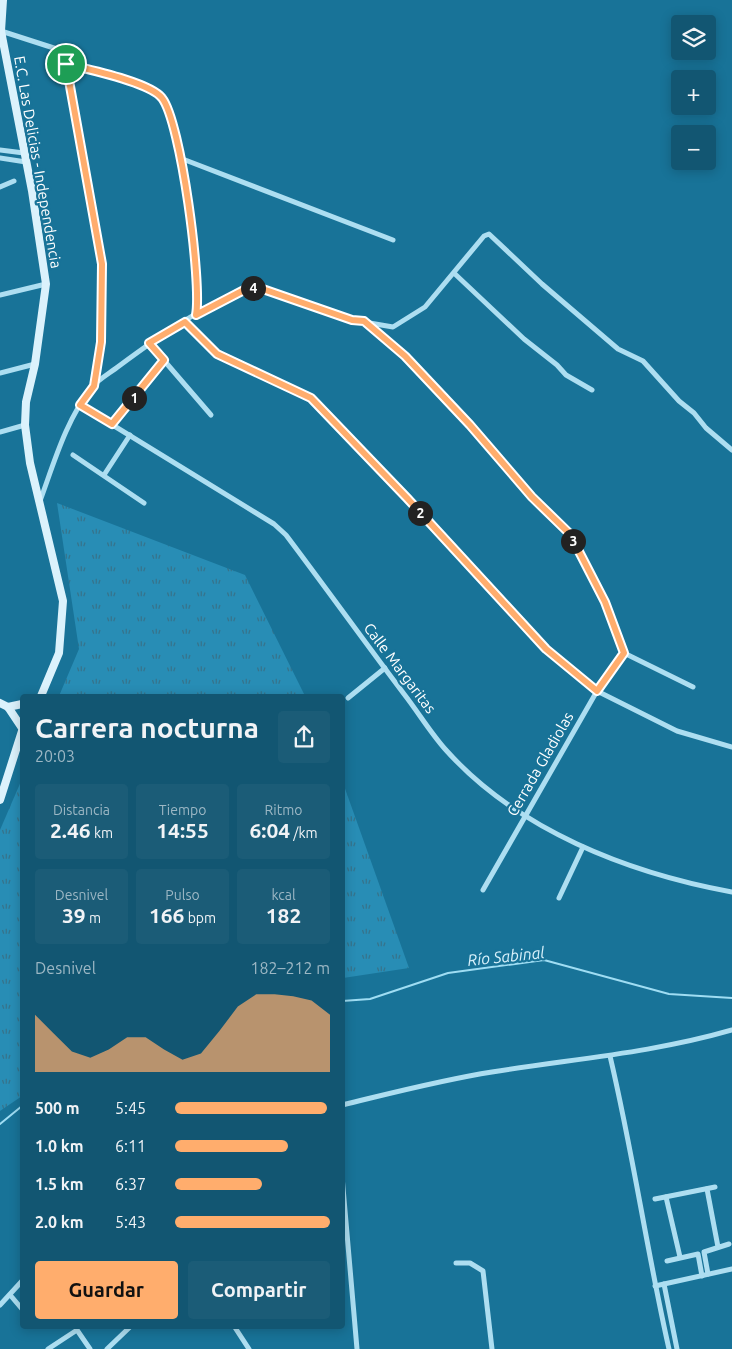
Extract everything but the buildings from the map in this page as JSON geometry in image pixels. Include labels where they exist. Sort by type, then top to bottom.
[{"type":"street","name":"E.C. Las Delicias - Independencia","points":[[3,0],[1,31],[46,284],[35,364],[26,402],[25,425],[30,463],[63,601],[59,653],[42,694]]},
{"type":"street","points":[[1,31],[60,50],[66,64],[102,264],[101,342],[94,386]]},
{"type":"street","points":[[66,64],[141,85],[162,97],[175,133],[180,158],[197,269],[196,315]]},
{"type":"street","points":[[0,150],[25,158]]},
{"type":"street","points":[[0,158],[25,158]]},
{"type":"street","points":[[180,158],[393,240]]},
{"type":"street","points":[[0,187],[14,182]]},
{"type":"street","points":[[40,502],[60,446],[80,405],[94,386],[149,343],[196,315],[244,290],[257,287],[352,320],[394,327],[425,307],[455,274],[484,236],[490,234],[542,284],[618,349],[643,361],[679,401],[694,413],[706,428],[732,450]]},
{"type":"street","points":[[455,274],[524,339],[558,365],[566,375],[592,390]]},
{"type":"street","points":[[0,295],[46,284]]},
{"type":"street","points":[[364,321],[405,356],[459,413],[532,497],[570,534],[605,602],[624,653],[692,688]]},
{"type":"street","points":[[185,322],[217,354],[311,398],[407,498],[546,649],[597,691],[677,731],[732,747]]},
{"type":"street","points":[[149,343],[211,414]]},
{"type":"street","points":[[112,424],[164,360]]},
{"type":"street","points":[[0,373],[35,364]]},
{"type":"street","name":"Calle Margaritas","points":[[80,405],[274,524],[286,535],[444,748],[483,784],[524,815],[583,847],[670,879],[732,892]]},
{"type":"street","points":[[0,432],[25,425]]},
{"type":"street","points":[[104,475],[130,435]]},
{"type":"street","points":[[73,455],[144,503]]},
{"type":"street","name":"Cerrada Gladiolas","points":[[483,890],[524,815],[597,691],[624,653]]},
{"type":"street","points":[[348,698],[385,668]]},
{"type":"street","points":[[0,703],[8,707],[20,727]]},
{"type":"street","points":[[8,707],[20,704]]},
{"type":"street","points":[[0,800],[20,736]]},
{"type":"street","points":[[559,898],[583,847]]},
{"type":"street","points":[[345,1104],[490,1072],[610,1056],[672,1045],[732,1030]]},
{"type":"street","points":[[610,1056],[626,1127],[655,1286],[669,1349]]},
{"type":"street","points":[[655,1199],[715,1187]]},
{"type":"street","points":[[706,1189],[718,1247]]},
{"type":"street","points":[[666,1197],[680,1257]]},
{"type":"street","points":[[345,1211],[357,1349]]},
{"type":"street","points":[[705,1275],[704,1252],[729,1244]]},
{"type":"street","points":[[666,1261],[698,1254],[705,1275]]},
{"type":"street","points":[[456,1264],[470,1263],[483,1270],[492,1349]]},
{"type":"street","points":[[655,1286],[732,1269]]},
{"type":"street","points":[[0,1306],[11,1296],[20,1284]]},
{"type":"street","points":[[664,1284],[677,1349]]},
{"type":"street","points":[[11,1296],[20,1307]]},
{"type":"street","points":[[107,1349],[128,1329]]},
{"type":"street","points":[[236,1329],[249,1349]]},
{"type":"street","points":[[48,1349],[78,1330],[90,1349]]},
{"type":"green space","points":[[57,503],[245,575],[304,694],[60,694],[79,649]]},
{"type":"green space","points":[[20,784],[20,1097],[0,1111],[0,830]]},
{"type":"green space","points":[[345,789],[409,968],[345,978]]},
{"type":"waterway","name":"Río Sabinal","points":[[345,1001],[370,999],[448,973],[544,960],[669,994],[732,998]]},
{"type":"waterway","name":"Río Sabinal","points":[[0,1124],[20,1108]]},
{"type":"route","points":[[66,64],[141,85],[162,97],[175,133],[195,252],[198,285],[196,315],[244,290],[257,287],[352,320],[364,321],[405,356],[470,425],[532,497],[570,534],[605,602],[624,653],[597,691],[546,649],[407,498],[311,398],[281,382],[217,354],[185,322],[149,343],[164,360],[112,424],[80,405],[94,386],[101,342],[102,264],[66,64]]}]
